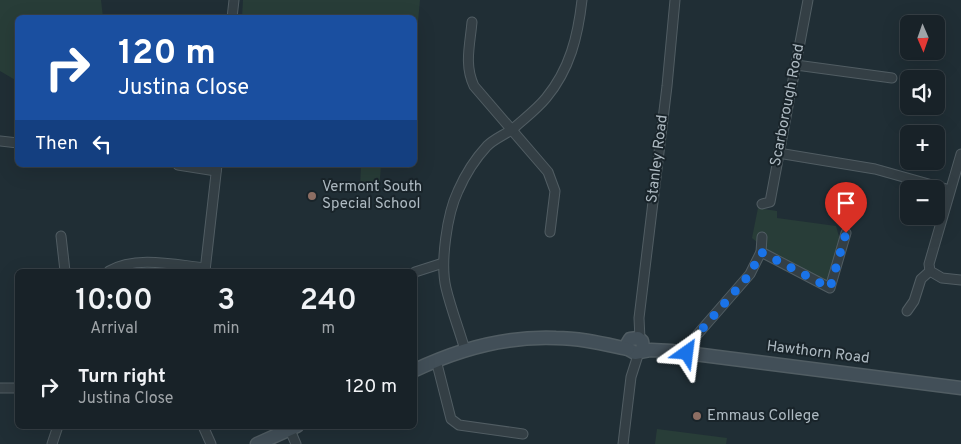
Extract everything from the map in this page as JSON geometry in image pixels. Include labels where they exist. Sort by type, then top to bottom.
[{"type":"main road","name":"Hawthorn Road","points":[[417,369],[465,350],[522,339],[556,338],[635,345],[961,388]]},
{"type":"main road","points":[[257,444],[291,429]]},
{"type":"street","points":[[232,15],[234,0]]},
{"type":"street","points":[[465,350],[446,287],[443,263],[450,216],[457,192],[469,170],[488,145],[512,129],[545,100],[567,67],[578,31],[582,0]]},
{"type":"street","name":"Stanley Road","points":[[623,444],[667,86],[675,0]]},
{"type":"street","name":"Scarborough Road","points":[[762,204],[770,202],[808,0]]},
{"type":"street","points":[[472,22],[468,61],[469,74],[474,86],[548,172],[555,191],[550,232]]},
{"type":"street","points":[[796,65],[892,78]]},
{"type":"street","points":[[0,141],[15,143]]},
{"type":"street","points":[[778,153],[875,169],[950,190]]},
{"type":"street","points":[[930,271],[929,264],[961,154]]},
{"type":"street","points":[[203,167],[216,168],[205,269]]},
{"type":"street","points":[[761,252],[830,292],[846,233]]},
{"type":"street","points":[[62,236],[65,269]]},
{"type":"street","points":[[689,353],[690,343],[750,274],[761,252],[762,237]]},
{"type":"street","points":[[112,269],[117,266],[144,262],[197,269]]},
{"type":"street","points":[[417,271],[443,263]]},
{"type":"street","points":[[930,271],[942,278],[961,280]]},
{"type":"street","points":[[907,310],[914,301],[921,279],[930,271]]},
{"type":"street","points":[[436,360],[451,418],[459,425],[523,434]]},
{"type":"street","points":[[0,388],[15,388]]},
{"type":"street","points":[[52,444],[57,429]]},
{"type":"street","points":[[204,429],[211,444]]},
{"type":"street","points":[[293,429],[296,444]]},
{"type":"green space","points":[[0,0],[101,0],[103,15],[15,15],[15,80],[0,71]]},
{"type":"green space","points":[[243,0],[420,0],[417,32],[417,15],[242,15]]},
{"type":"green space","points":[[361,167],[381,167],[379,191],[360,190]]},
{"type":"green space","points":[[758,208],[777,211],[777,218],[836,226],[840,240],[828,284],[769,252],[752,238]]},
{"type":"green space","points":[[657,429],[727,438],[726,444],[655,444]]},
{"type":"place","name":"Vermont South Special School","points":[[312,196]]},
{"type":"place","name":"Emmaus College","points":[[697,416]]},
{"type":"route","points":[[687,353],[689,353],[690,343],[750,274],[761,252],[830,288],[846,233]]}]
